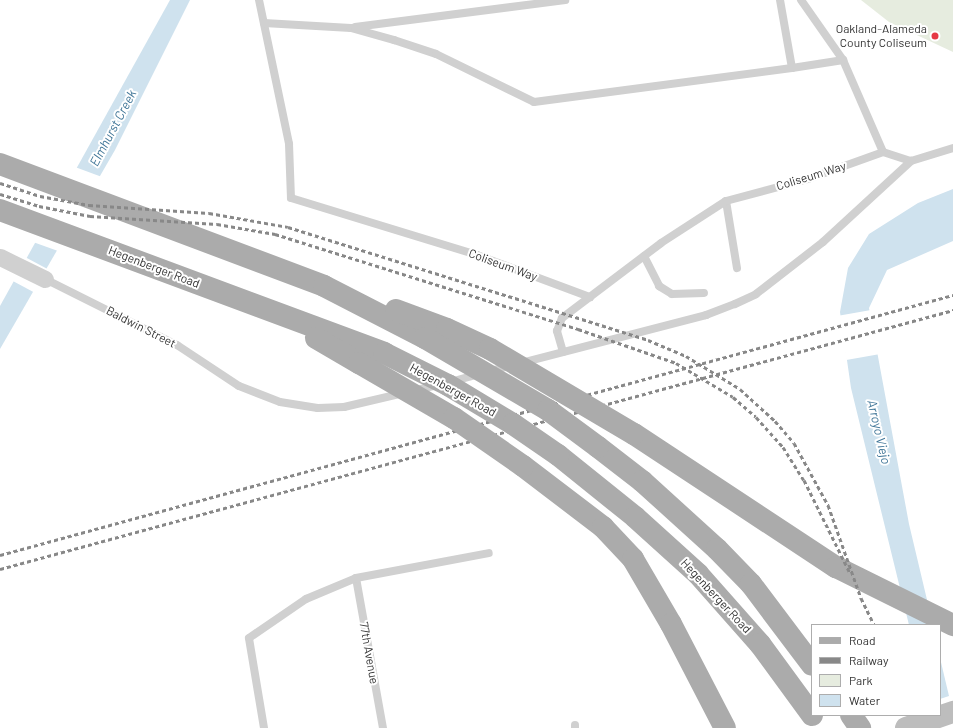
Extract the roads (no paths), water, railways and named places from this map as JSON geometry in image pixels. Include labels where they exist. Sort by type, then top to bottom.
[{"type":"main road","points":[[0,164],[324,286],[447,329],[490,349],[634,434],[836,567],[953,625]]},
{"type":"main road","name":"Hegenberger Road","points":[[0,210],[82,239],[384,353],[448,385],[513,424],[558,455],[635,517],[698,574],[729,607],[811,714]]},
{"type":"main road","points":[[324,286],[425,338],[494,377],[598,446],[680,515],[751,584],[811,664]]},
{"type":"main road","points":[[268,310],[454,418],[523,466],[603,526],[633,559],[671,624],[725,728]]},
{"type":"main road","points":[[906,728],[953,712]]},
{"type":"main road","name":"Hegenberger Road","points":[[813,716],[821,728]]},
{"type":"main road","points":[[852,716],[860,728]]},
{"type":"street","name":"Baldwin Street","points":[[7,261],[45,279]]},
{"type":"lane","name":"Coliseum Way","points":[[259,0],[289,144],[292,198],[477,255],[590,297],[644,256],[726,200],[808,179],[883,152]]},
{"type":"lane","points":[[264,23],[351,28],[565,0]]},
{"type":"lane","points":[[780,0],[792,68]]},
{"type":"lane","points":[[801,0],[843,60],[883,152],[911,161],[953,148]]},
{"type":"lane","points":[[351,28],[436,54],[534,102],[843,60]]},
{"type":"lane","name":"Baldwin Street","points":[[45,279],[177,345],[239,386],[280,402],[318,408],[344,407],[373,403],[706,314],[756,294],[823,242],[911,161]]},
{"type":"lane","points":[[726,200],[737,268]]},
{"type":"lane","points":[[644,256],[659,286],[672,294],[704,293]]},
{"type":"lane","points":[[563,352],[557,332],[562,318],[590,297]]},
{"type":"lane","points":[[264,728],[249,638],[306,599],[356,578],[489,553]]},
{"type":"lane","name":"77th Avenue","points":[[356,578],[383,728]]},
{"type":"water","name":"Elmhurst Creek","points":[[170,0],[190,0],[115,150],[0,349],[0,306]]},
{"type":"water","name":"Arroyo Viejo","points":[[953,189],[953,241],[887,270],[869,308],[909,524],[933,624],[909,624],[851,388],[840,312],[848,268],[869,234],[918,203]]},
{"type":"water","points":[[941,662],[949,696],[941,699]]},
{"type":"railway","points":[[0,183],[40,196],[89,205],[209,213],[288,227],[648,340],[686,356],[740,389],[775,421],[794,443],[828,505],[861,598],[874,624]]},
{"type":"railway","points":[[0,194],[39,206],[90,216],[217,224],[275,234],[578,329],[676,363],[733,397],[756,417],[783,447],[804,480],[850,573]]},
{"type":"railway","points":[[0,555],[953,295]]},
{"type":"railway","points":[[0,569],[953,310]]},
{"type":"place","name":"Oakland-Alameda County Coliseum","points":[[935,36]]}]
